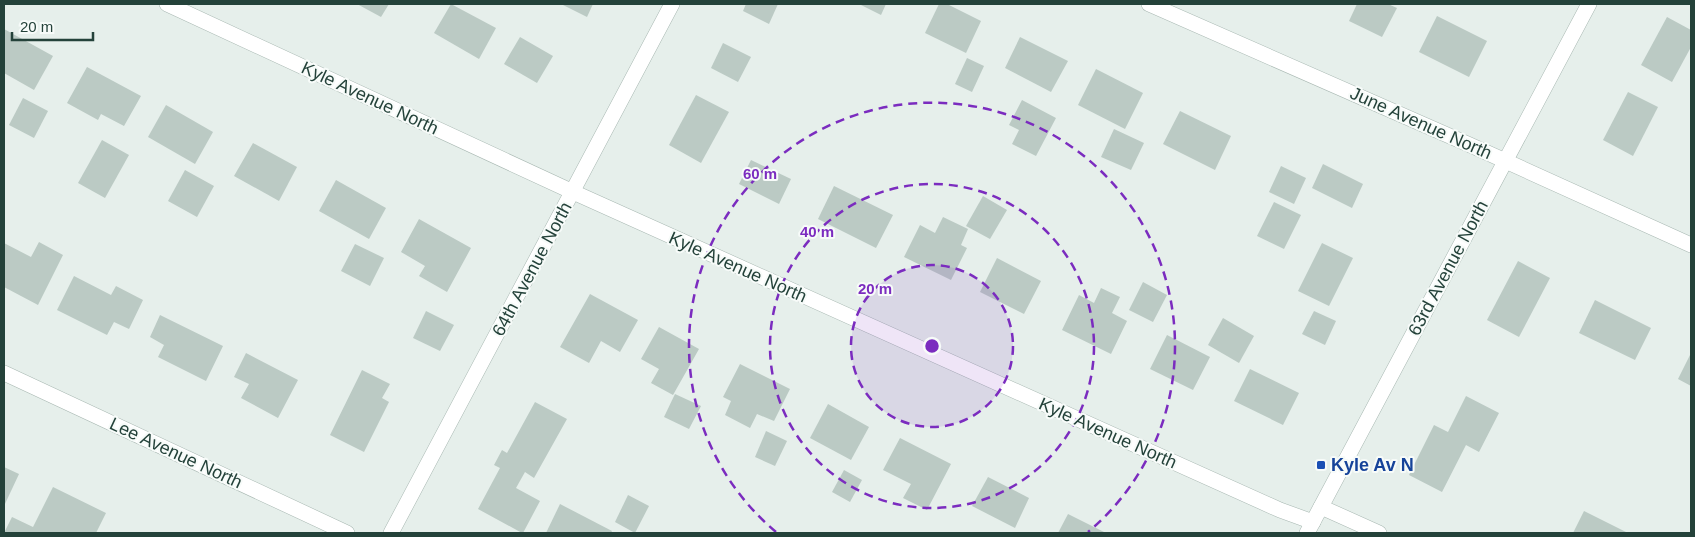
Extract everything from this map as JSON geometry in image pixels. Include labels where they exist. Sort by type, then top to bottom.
[{"type":"street","name":"Kyle Avenue North","points":[[167,4],[572,192],[1280,510],[1310,528]]},
{"type":"street","name":"64th Avenue North","points":[[391,533],[672,4]]},
{"type":"street","name":"June Avenue North","points":[[1149,4],[1691,245]]},
{"type":"street","name":"63rd Avenue North","points":[[1310,528],[1589,4]]},
{"type":"street","name":"Lee Avenue North","points":[[4,373],[347,533]]},
{"type":"street","points":[[1321,507],[1379,533]]},
{"type":"building","points":[[357,4],[389,4],[381,17]]},
{"type":"building","points":[[451,4],[496,28],[479,59],[434,33]]},
{"type":"building","points":[[561,4],[593,4],[587,17]]},
{"type":"building","points":[[746,4],[778,4],[769,24],[743,11]]},
{"type":"building","points":[[859,4],[886,4],[881,15]]},
{"type":"building","points":[[939,4],[947,4],[981,21],[966,53],[925,33]]},
{"type":"building","points":[[1357,4],[1388,4],[1397,8],[1382,37],[1349,21]]},
{"type":"building","points":[[1437,16],[1487,41],[1469,77],[1419,52]]},
{"type":"building","points":[[1667,17],[1691,30],[1691,47],[1672,82],[1641,65]]},
{"type":"building","points":[[4,29],[53,56],[34,90],[4,73]]},
{"type":"building","points":[[520,37],[553,56],[537,83],[504,64]]},
{"type":"building","points":[[1020,37],[1068,61],[1051,92],[1005,68]]},
{"type":"building","points":[[723,43],[751,57],[738,82],[711,68]]},
{"type":"building","points":[[967,58],[984,66],[972,92],[955,84]]},
{"type":"building","points":[[87,67],[141,96],[124,126],[101,114],[98,120],[67,103]]},
{"type":"building","points":[[1096,69],[1143,93],[1125,129],[1078,105]]},
{"type":"building","points":[[1628,92],[1658,107],[1633,156],[1603,140]]},
{"type":"building","points":[[696,95],[729,112],[701,163],[669,145]]},
{"type":"building","points":[[23,98],[48,111],[34,138],[9,125]]},
{"type":"building","points":[[1022,100],[1056,118],[1036,156],[1012,144],[1019,130],[1009,125]]},
{"type":"building","points":[[166,105],[213,132],[195,164],[148,137]]},
{"type":"building","points":[[1180,111],[1231,136],[1215,170],[1163,144]]},
{"type":"building","points":[[1114,129],[1144,143],[1131,170],[1101,157]]},
{"type":"building","points":[[102,140],[129,155],[105,198],[78,183]]},
{"type":"building","points":[[253,143],[297,167],[279,201],[234,176]]},
{"type":"building","points":[[751,160],[791,179],[779,204],[739,184]]},
{"type":"building","points":[[1323,164],[1363,184],[1352,208],[1312,188]]},
{"type":"building","points":[[1281,166],[1306,178],[1294,204],[1269,192]]},
{"type":"building","points":[[185,170],[214,186],[197,217],[168,201]]},
{"type":"building","points":[[336,180],[386,208],[369,239],[319,211]]},
{"type":"building","points":[[834,186],[893,215],[876,248],[818,219]]},
{"type":"building","points":[[983,196],[1007,210],[990,239],[966,226]]},
{"type":"building","points":[[1274,202],[1301,215],[1284,249],[1257,236]]},
{"type":"building","points":[[943,217],[968,229],[961,245],[967,248],[951,280],[904,257],[920,225],[935,233]]},
{"type":"building","points":[[419,219],[471,248],[447,292],[419,276],[425,266],[401,252]]},
{"type":"building","points":[[39,242],[63,255],[38,305],[4,287],[4,243],[31,257]]},
{"type":"building","points":[[1322,243],[1353,258],[1329,306],[1298,291]]},
{"type":"building","points":[[355,244],[384,258],[370,286],[341,271]]},
{"type":"building","points":[[997,258],[1041,281],[1024,314],[980,292]]},
{"type":"building","points":[[1518,261],[1550,278],[1519,337],[1487,320]]},
{"type":"building","points":[[74,276],[111,295],[116,286],[143,300],[129,329],[114,322],[107,335],[57,310]]},
{"type":"building","points":[[1143,282],[1167,295],[1153,322],[1129,310]]},
{"type":"building","points":[[1101,288],[1120,297],[1112,313],[1127,321],[1111,354],[1062,330],[1079,295],[1094,303]]},
{"type":"building","points":[[590,294],[638,320],[620,352],[601,341],[589,363],[560,347]]},
{"type":"building","points":[[1595,300],[1651,328],[1635,360],[1579,333]]},
{"type":"building","points":[[426,311],[454,325],[440,351],[413,338]]},
{"type":"building","points":[[1314,311],[1336,321],[1325,345],[1302,334]]},
{"type":"building","points":[[160,315],[223,346],[206,381],[158,357],[164,345],[150,337]]},
{"type":"building","points":[[1223,318],[1254,336],[1239,363],[1208,345]]},
{"type":"building","points":[[659,327],[699,349],[673,395],[651,383],[659,369],[641,359]]},
{"type":"building","points":[[1167,335],[1210,357],[1193,390],[1150,369]]},
{"type":"building","points":[[246,353],[298,380],[278,418],[241,398],[249,384],[234,377]]},
{"type":"building","points":[[1691,353],[1691,386],[1678,379]]},
{"type":"building","points":[[740,364],[790,389],[774,421],[757,414],[750,428],[725,415],[731,401],[723,397]]},
{"type":"building","points":[[1250,369],[1299,393],[1283,425],[1234,401]]},
{"type":"building","points":[[362,370],[390,384],[382,398],[389,402],[364,452],[330,435]]},
{"type":"building","points":[[675,394],[701,406],[689,429],[664,417]]},
{"type":"building","points":[[1466,396],[1499,413],[1479,452],[1466,445],[1442,492],[1409,475],[1434,425],[1448,432]]},
{"type":"building","points":[[535,402],[567,419],[534,478],[525,472],[516,488],[540,501],[522,533],[478,509],[500,468],[494,465],[502,450],[507,453]]},
{"type":"building","points":[[828,404],[869,427],[851,460],[810,438]]},
{"type":"building","points":[[766,431],[787,441],[775,466],[755,457]]},
{"type":"building","points":[[900,438],[951,464],[927,510],[903,498],[911,484],[883,470]]},
{"type":"building","points":[[4,467],[19,474],[4,506]]},
{"type":"building","points":[[844,470],[862,480],[850,502],[832,492]]},
{"type":"building","points":[[988,477],[1029,498],[1015,528],[972,506]]},
{"type":"building","points":[[53,487],[106,513],[96,533],[4,533],[12,517],[33,527]]},
{"type":"building","points":[[628,495],[649,506],[635,533],[615,522]]},
{"type":"building","points":[[560,504],[612,531],[611,533],[546,533]]},
{"type":"building","points":[[1584,511],[1628,533],[1573,533]]},
{"type":"building","points":[[1068,514],[1106,533],[1058,533]]},
{"type":"place","name":"Kyle Av N","points":[[1321,465]]}]
